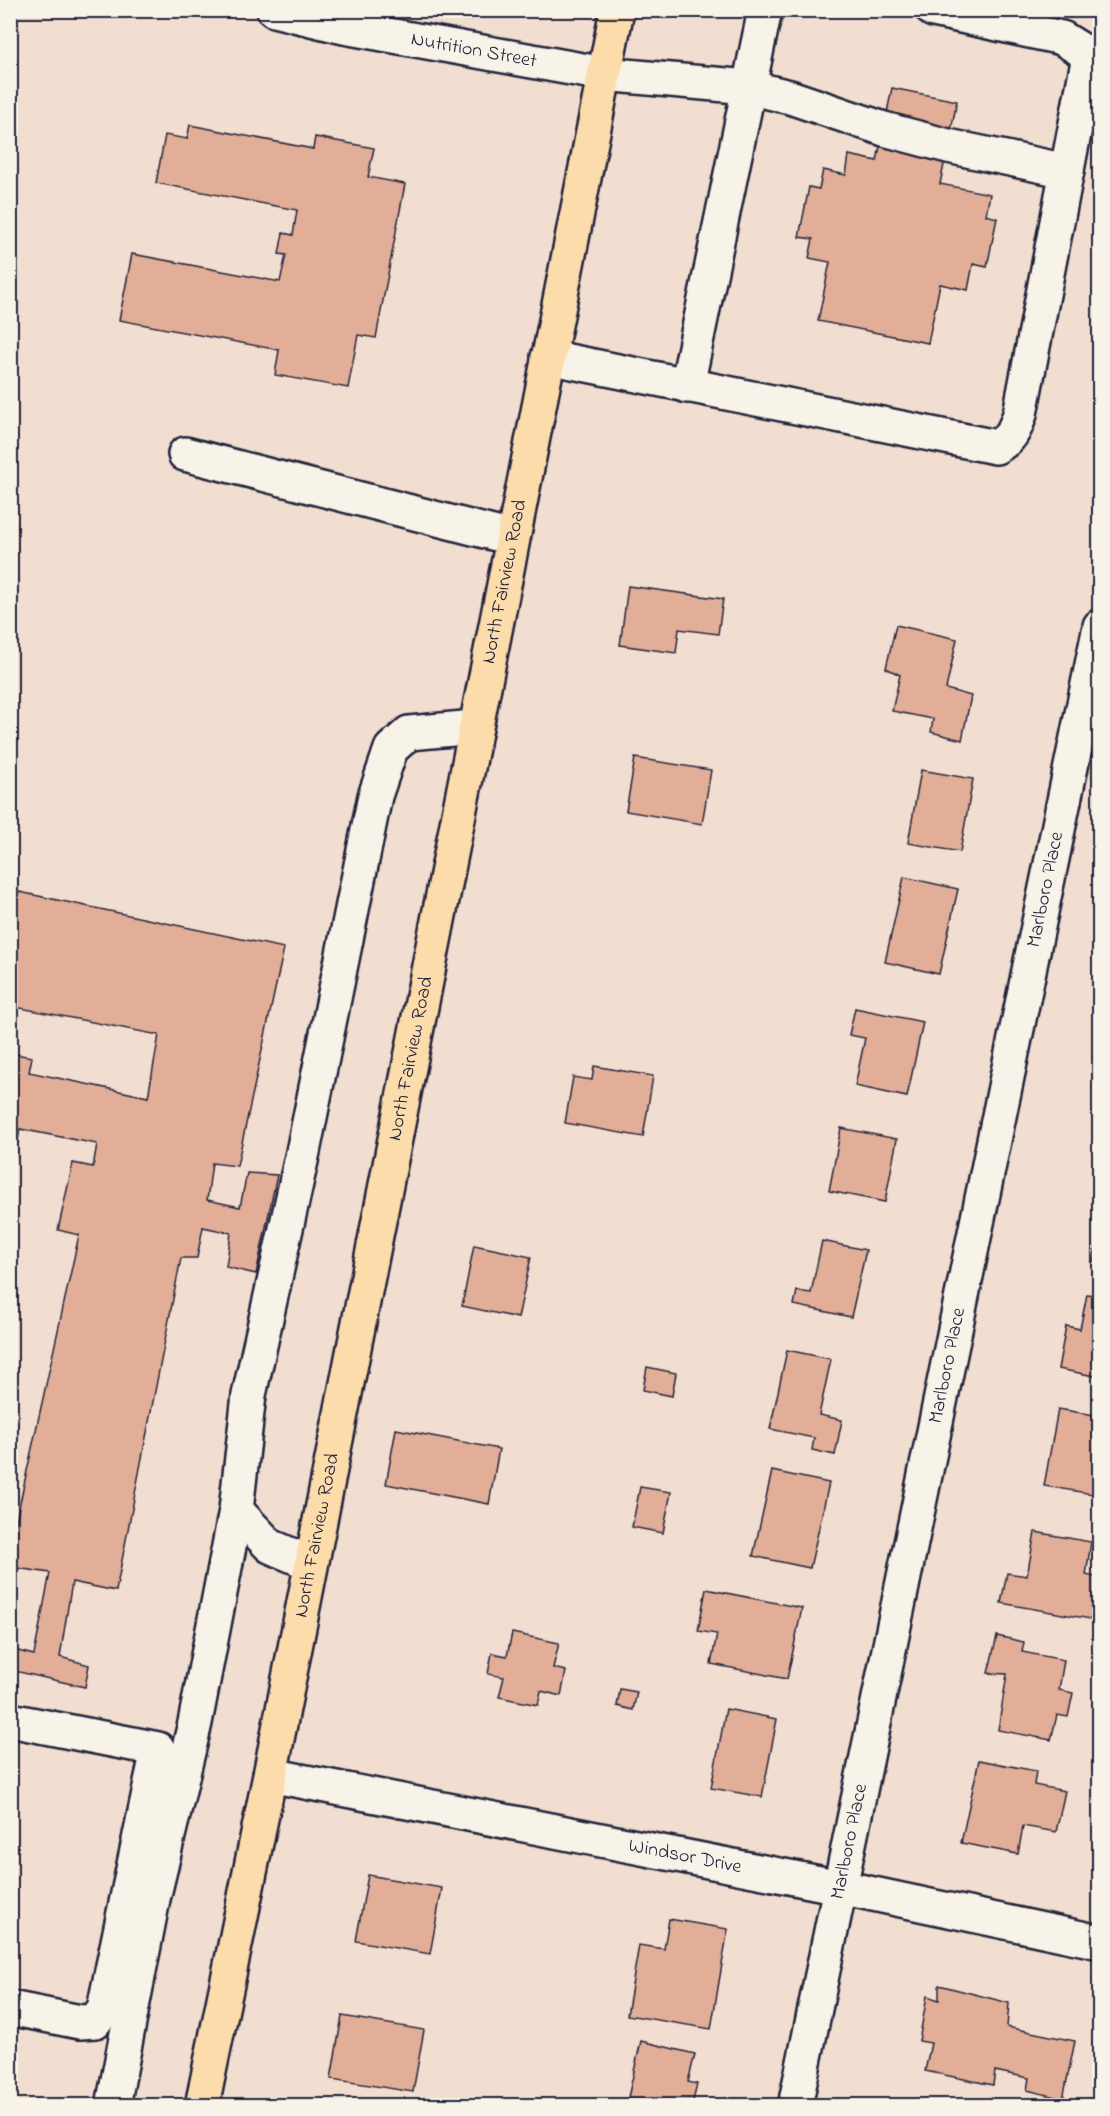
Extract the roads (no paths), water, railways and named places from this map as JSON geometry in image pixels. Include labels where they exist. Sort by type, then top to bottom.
[{"type":"main road","name":"North Fairview Road","points":[[202,2106],[270,1775],[616,10]]},
{"type":"street","name":"Nutrition Street","points":[[274,10],[344,27],[604,74],[748,87],[790,97],[884,129],[948,146],[1067,171]]},
{"type":"street","points":[[687,386],[765,10]]},
{"type":"street","points":[[548,357],[996,447],[1006,442],[1014,433],[1020,414],[1088,60],[1083,51],[1062,38],[933,10]]},
{"type":"street","points":[[185,454],[512,538]]},
{"type":"street","name":"Marlboro Place","points":[[795,2106],[1100,626]]},
{"type":"street","points":[[112,2106],[153,1899],[195,1723],[236,1510],[249,1395],[305,1140],[375,796],[391,749],[409,733],[475,728]]},
{"type":"street","points":[[236,1510],[270,1546],[310,1563]]},
{"type":"street","points":[[10,1720],[158,1749],[104,2009],[95,2021],[80,2022],[10,2008]]},
{"type":"street","name":"Windsor Drive","points":[[270,1775],[840,1887],[1100,1942]]}]
